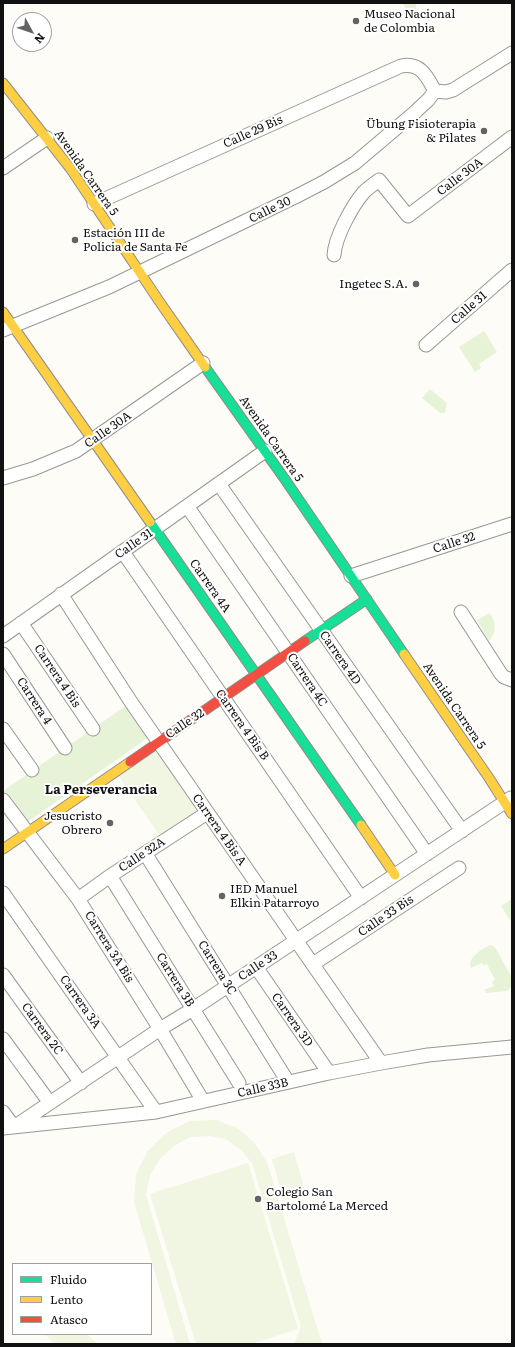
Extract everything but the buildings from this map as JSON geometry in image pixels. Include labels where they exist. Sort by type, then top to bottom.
[{"type":"street","points":[[435,91],[446,92],[453,90],[512,52]]},
{"type":"street","name":"Calle 29 Bis","points":[[94,204],[401,66],[408,64],[424,73],[435,91]]},
{"type":"street","name":"Avenida Carrera 5","points":[[3,83],[70,168],[203,363],[508,800],[512,814]]},
{"type":"street","name":"Calle 30","points":[[8,328],[109,287],[296,197],[330,179],[355,163],[413,114],[435,91]]},
{"type":"street","name":"Calle 30A","points":[[334,255],[339,237],[349,214],[364,192],[379,180],[408,216],[512,137]]},
{"type":"street","points":[[3,168],[47,138]]},
{"type":"street","name":"Calle 31","points":[[426,345],[512,270]]},
{"type":"street","name":"Carrera 4A","points":[[3,312],[8,328],[93,441],[257,674],[395,875]]},
{"type":"street","name":"Calle 30A","points":[[3,478],[33,469],[76,451],[93,441],[203,363]]},
{"type":"street","name":"Calle 31","points":[[3,636],[265,451]]},
{"type":"street","name":"Carrera 4D","points":[[219,484],[462,831]]},
{"type":"street","name":"Carrera 4C","points":[[187,506],[427,854]]},
{"type":"street","name":"Calle 32","points":[[351,576],[512,524]]},
{"type":"street","name":"Carrera 4 Bis B","points":[[123,552],[361,898]]},
{"type":"street","name":"Carrera 4 Bis A","points":[[61,594],[158,742],[381,1063]]},
{"type":"street","name":"Calle 32","points":[[3,848],[367,599]]},
{"type":"street","points":[[461,612],[501,674],[512,680]]},
{"type":"street","name":"Carrera 4 Bis","points":[[21,623],[93,729]]},
{"type":"street","name":"Carrera 4","points":[[3,654],[65,748]]},
{"type":"street","points":[[3,729],[32,770]]},
{"type":"street","name":"Carrera 3A Bis","points":[[3,800],[78,899],[160,1029],[203,1101]]},
{"type":"street","name":"Calle 33","points":[[8,1128],[81,1083],[160,1029],[256,968],[508,800]]},
{"type":"street","name":"Calle 32A","points":[[78,899],[110,876],[208,813]]},
{"type":"street","name":"Carrera 3C","points":[[145,853],[288,1082]]},
{"type":"street","name":"Calle 33 Bis","points":[[313,964],[459,868]]},
{"type":"street","name":"Carrera 3B","points":[[110,876],[239,1083]]},
{"type":"street","name":"Carrera 3A","points":[[3,893],[156,1112]]},
{"type":"street","name":"Carrera 3D","points":[[256,968],[329,1074]]},
{"type":"street","name":"Carrera 2C","points":[[3,975],[81,1083]]},
{"type":"street","points":[[3,1039],[50,1103]]},
{"type":"street","name":"Calle 33B","points":[[8,1128],[156,1112],[288,1082],[381,1063],[442,1053],[512,1047]]},
{"type":"street","points":[[3,1112],[8,1128]]},
{"type":"green space","points":[[403,3],[416,3],[416,11],[409,15]]},
{"type":"green space","points":[[484,331],[497,352],[479,364],[481,368],[475,372],[459,347]]},
{"type":"green space","points":[[430,389],[447,403],[445,413],[440,413],[422,398]]},
{"type":"green space","points":[[490,613],[494,620],[495,627],[492,638],[489,641],[477,620]]},
{"type":"green space","points":[[127,705],[149,737],[26,823],[3,791]]},
{"type":"green space","points":[[154,744],[201,812],[162,839],[115,771]]},
{"type":"green space","points":[[512,899],[512,923],[501,906]]},
{"type":"green space","points":[[490,945],[496,949],[512,978],[511,987],[507,991],[486,993],[484,990],[494,986],[492,982],[495,980],[487,964],[484,965],[482,963],[471,968],[470,964],[473,957],[479,951]]},
{"type":"green space","points":[[216,1120],[237,1128],[254,1142],[267,1162],[322,1344],[294,1344],[301,1327],[252,1163],[241,1150],[226,1139],[210,1136],[190,1137],[174,1146],[160,1159],[150,1175],[146,1195],[190,1344],[176,1344],[134,1202],[136,1174],[147,1152],[166,1133],[190,1121]]},
{"type":"green space","points":[[294,1152],[306,1194],[284,1200],[272,1159]]},
{"type":"green space","points":[[248,1163],[298,1329],[251,1344],[196,1344],[150,1194]]},
{"type":"green space","points":[[46,1335],[88,1335],[97,1344],[54,1344]]},
{"type":"traffic: fast","points":[[205,367],[284,478],[404,654]]},
{"type":"traffic: fast","points":[[150,522],[361,825]]},
{"type":"traffic: fast","points":[[305,641],[367,599]]},
{"type":"traffic: slow","points":[[3,83],[70,168],[205,367]]},
{"type":"traffic: slow","points":[[3,312],[150,522]]},
{"type":"traffic: slow","points":[[404,654],[512,814]]},
{"type":"traffic: slow","points":[[3,849],[130,762]]},
{"type":"traffic: slow","points":[[361,825],[395,875]]},
{"type":"traffic: jam","points":[[130,762],[305,641]]},
{"type":"place","name":"Museo Nacional de Colombia","points":[[356,21]]},
{"type":"place","name":"Übung Fisioterapia & Pilates","points":[[484,131]]},
{"type":"place","name":"Estación III de Policia de Santa Fe","points":[[75,240]]},
{"type":"place","name":"Ingetec S.A.","points":[[416,284]]},
{"type":"place","name":"Jesucristo Obrero","points":[[110,823]]},
{"type":"place","name":"IED Manuel Elkin Patarroyo","points":[[222,896]]},
{"type":"place","name":"Colegio San Bartolomé La Merced","points":[[258,1199]]},
{"type":"district","name":"La Perseverancia","points":[[101,790]]}]
